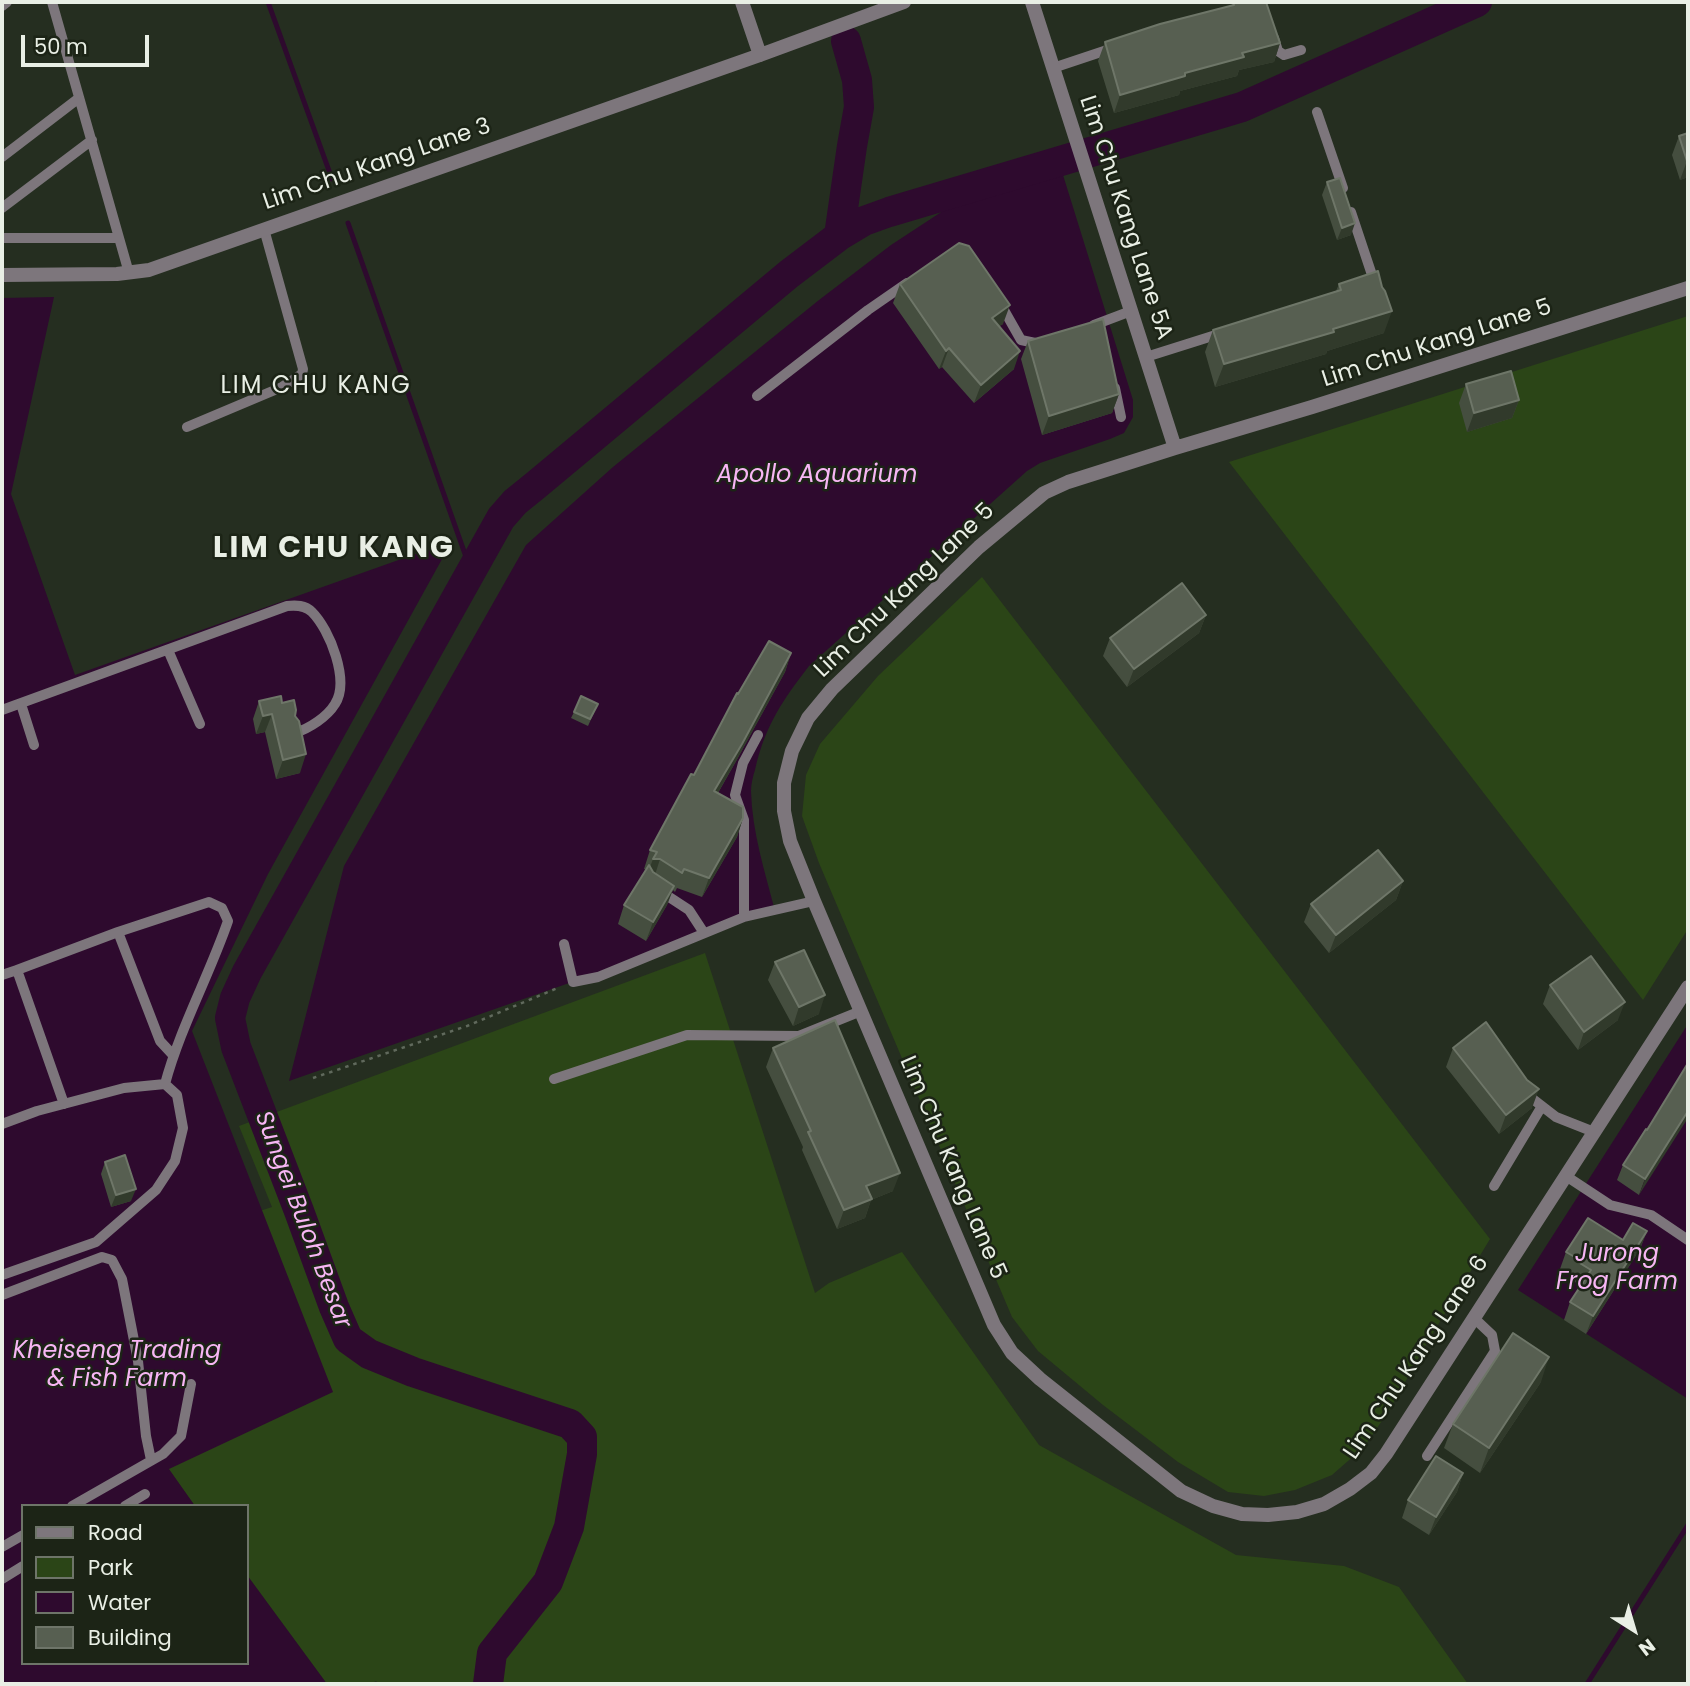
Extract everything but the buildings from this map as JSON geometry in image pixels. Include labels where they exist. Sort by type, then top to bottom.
[{"type":"street","points":[[742,2],[760,55]]},
{"type":"street","name":"Lim Chu Kang Lane 3","points":[[2,275],[117,274],[149,270],[905,2]]},
{"type":"street","name":"Lim Chu Kang Lane 5A","points":[[1032,2],[1175,448]]},
{"type":"street","name":"Lim Chu Kang Lane 5","points":[[1012,1353],[994,1325],[790,841],[784,811],[784,783],[792,751],[808,718],[832,689],[979,547],[1044,493],[1068,482],[1688,288]]},
{"type":"street","name":"Lim Chu Kang Lane 6","points":[[1012,1353],[1040,1379],[1181,1491],[1213,1507],[1242,1514],[1269,1516],[1325,1504],[1371,1473],[1386,1454],[1688,987]]},
{"type":"lane","points":[[2,6],[7,2]]},
{"type":"lane","points":[[52,2],[129,272]]},
{"type":"lane","points":[[1271,29],[1278,51],[1284,55],[1301,50]]},
{"type":"lane","points":[[1053,68],[1128,43]]},
{"type":"lane","points":[[2,157],[79,98]]},
{"type":"lane","points":[[1317,112],[1371,284],[1378,295]]},
{"type":"lane","points":[[2,208],[92,140]]},
{"type":"lane","points":[[187,428],[282,387],[302,374],[303,369],[264,229]]},
{"type":"lane","points":[[2,238],[119,238]]},
{"type":"lane","points":[[757,396],[868,310],[920,274]]},
{"type":"lane","points":[[995,296],[1021,340],[1041,344],[1053,340]]},
{"type":"lane","points":[[1089,327],[1131,311]]},
{"type":"lane","points":[[1101,322],[1104,336]]},
{"type":"lane","points":[[1146,358],[1226,332]]},
{"type":"lane","points":[[1112,377],[1121,417]]},
{"type":"lane","points":[[2,710],[287,606],[301,605],[312,611],[329,637],[340,675],[340,692],[330,710],[304,730],[295,733]]},
{"type":"lane","points":[[168,650],[200,724]]},
{"type":"lane","points":[[21,704],[34,745]]},
{"type":"lane","points":[[744,917],[744,820],[735,795],[743,763],[758,734]]},
{"type":"lane","points":[[650,884],[689,910],[704,933]]},
{"type":"lane","points":[[564,944],[573,982],[598,976],[744,917],[814,901]]},
{"type":"lane","points":[[2,975],[209,902],[222,908],[228,921],[173,1055],[166,1084]]},
{"type":"lane","points":[[118,932],[160,1041],[173,1055]]},
{"type":"lane","points":[[17,970],[64,1104]]},
{"type":"lane","points":[[554,1079],[687,1035],[799,1036],[861,1011]]},
{"type":"lane","points":[[2,1124],[37,1111],[124,1088],[166,1084]]},
{"type":"lane","points":[[2,1275],[96,1242],[156,1190],[175,1161],[183,1128],[177,1095],[166,1084]]},
{"type":"lane","points":[[1519,1084],[1526,1094],[1556,1117],[1594,1132]]},
{"type":"lane","points":[[1494,1186],[1542,1106]]},
{"type":"lane","points":[[1566,1176],[1610,1205],[1651,1215],[1688,1240]]},
{"type":"lane","points":[[2,1295],[102,1257],[112,1260],[122,1279],[151,1460]]},
{"type":"lane","points":[[1427,1456],[1495,1351],[1492,1335],[1474,1318]]},
{"type":"lane","points":[[75,1504],[163,1454],[181,1436],[191,1384]]},
{"type":"lane","points":[[128,1504],[145,1494]]},
{"type":"lane","points":[[2,1547],[21,1536]]},
{"type":"lane","points":[[2,1579],[21,1567]]},
{"type":"path","points":[[313,1078],[467,1026],[573,982]]},
{"type":"green space","points":[[1688,316],[1688,929],[1643,1000],[1229,462]]},
{"type":"green space","points":[[982,577],[1490,1239],[1390,1409],[1364,1447],[1332,1475],[1295,1490],[1264,1496],[1228,1492],[1178,1462],[1038,1351],[1012,1317],[819,863],[802,816],[806,775],[820,744],[878,676]]},
{"type":"green space","points":[[705,953],[815,1293],[829,1283],[902,1252],[1039,1445],[1236,1555],[1344,1566],[1399,1587],[1468,1684],[379,1684],[376,1681],[370,1684],[327,1684],[248,1576],[248,1504],[194,1504],[168,1469],[138,1251],[272,1207],[239,1126]]},
{"type":"water","name":"Apollo Aquarium","points":[[1063,175],[1133,400],[1133,417],[1124,433],[1040,463],[1027,471],[809,666],[799,679],[769,727],[751,786],[756,837],[775,911],[289,1081],[344,866],[526,545],[613,467],[891,245],[952,205]]},
{"type":"water","name":"Kheiseng Trading & Fish Farm","points":[[54,297],[11,494],[75,675],[452,541],[268,874],[192,1031],[333,1392],[169,1469],[194,1504],[21,1504],[21,1665],[248,1665],[248,1576],[327,1684],[2,1684],[2,298]]},
{"type":"water","name":"Jurong Frog Farm","points":[[1688,1024],[1688,1399],[1518,1290]]},
{"type":"waterway","points":[[268,2],[332,179]]},
{"type":"waterway","name":"Sungei Buloh Besar","points":[[488,1684],[492,1653],[548,1582],[569,1527],[582,1454],[582,1437],[570,1424],[413,1372],[369,1354],[348,1339],[236,1047],[230,1018],[235,998],[247,972],[501,518],[515,502],[789,274],[839,236],[864,221],[1242,107],[1477,2]]},
{"type":"waterway","name":"Sungei Buloh Besar","points":[[839,236],[859,107],[857,80],[846,41]]},
{"type":"waterway","points":[[348,223],[471,571]]},
{"type":"waterway","points":[[1587,1684],[1688,1525]]},
{"type":"district","name":"LIM CHU KANG","points":[[316,387]]},
{"type":"district","name":"LIM CHU KANG","points":[[334,549]]}]
